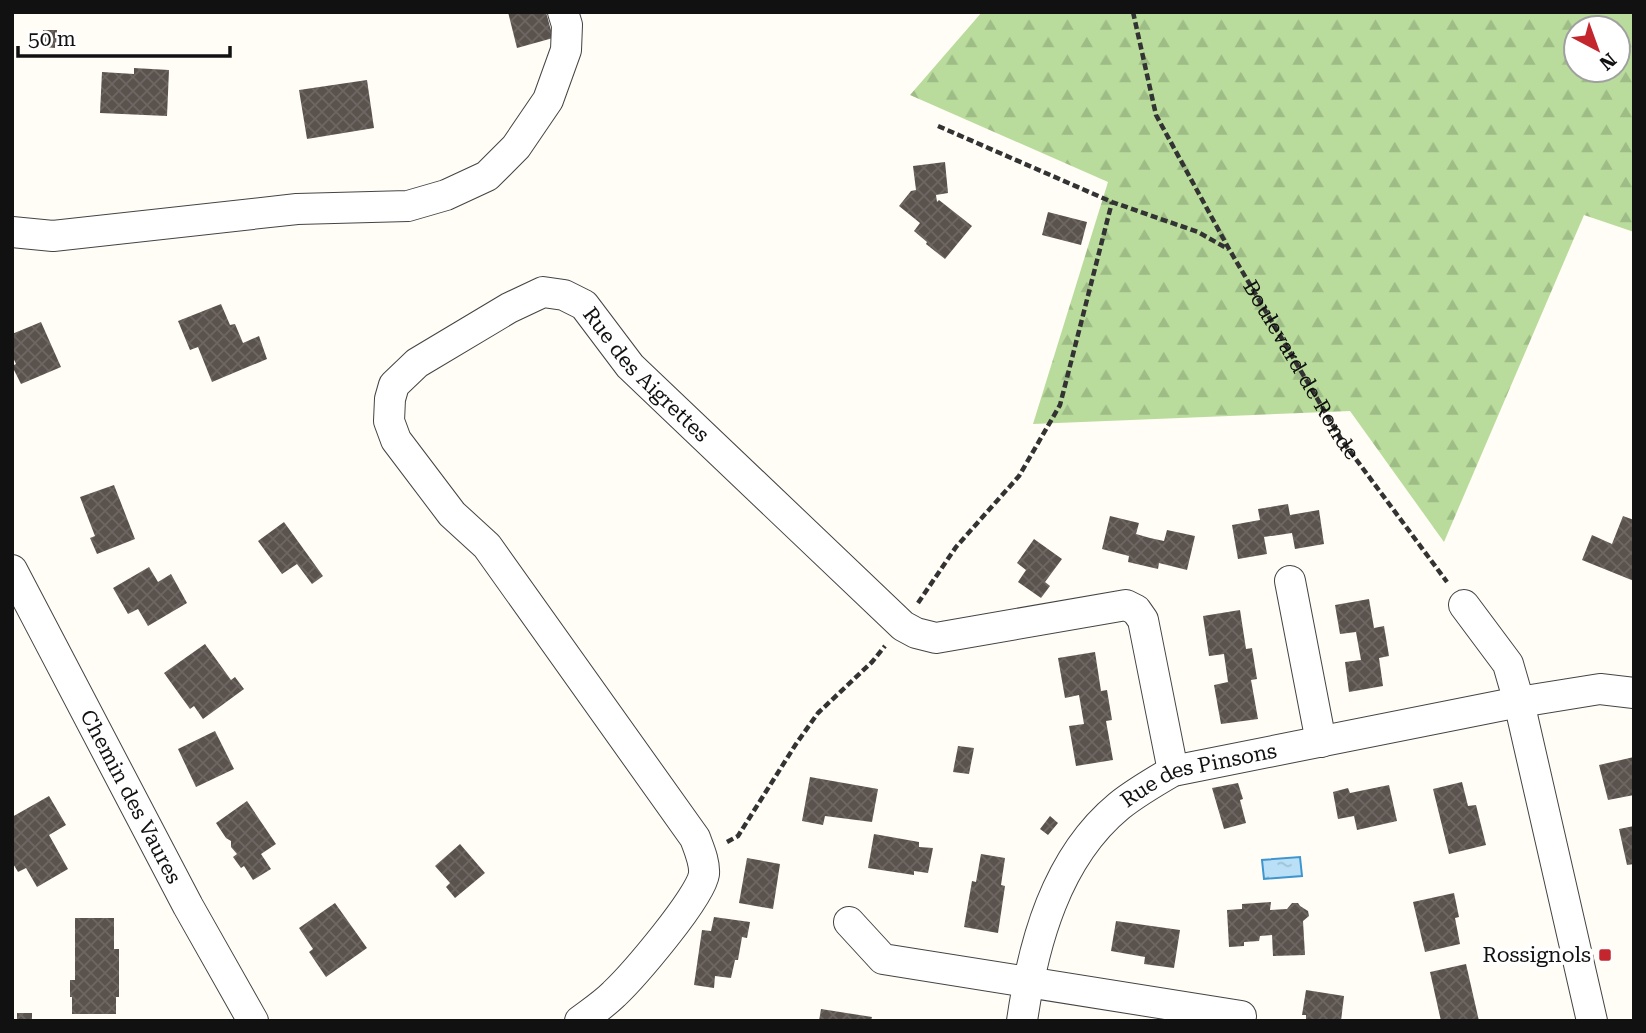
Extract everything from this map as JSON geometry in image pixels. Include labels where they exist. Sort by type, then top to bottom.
[{"type":"street","points":[[12,232],[53,236],[297,209],[408,205],[446,195],[487,176],[516,147],[548,100],[566,50],[567,25],[563,12]]},
{"type":"street","name":"Rue des Aigrettes","points":[[702,856],[695,838],[487,545],[452,514],[396,440],[389,421],[390,399],[394,386],[416,363],[509,308],[543,292],[564,295],[584,305],[631,366],[903,626],[916,633],[936,638],[1126,605],[1136,610],[1143,620],[1172,771]]},
{"type":"street","name":"Chemin des Vaures","points":[[12,570],[188,906],[253,1021]]},
{"type":"street","points":[[1290,581],[1321,742]]},
{"type":"street","points":[[1465,605],[1508,664],[1592,1021]]},
{"type":"street","name":"Rue des Pinsons","points":[[1022,1021],[1027,982],[1052,898],[1071,864],[1091,834],[1118,807],[1172,771],[1519,702],[1600,689],[1634,693]]},
{"type":"street","points":[[580,1021],[614,995],[647,960],[690,902],[704,876],[702,856]]},
{"type":"street","points":[[849,922],[883,959],[1241,1016]]},
{"type":"path","name":"Boulevard de Ronde","points":[[1133,12],[1156,115],[1229,249],[1341,439],[1465,605]]},
{"type":"path","points":[[938,126],[1112,202],[1198,232],[1229,249]]},
{"type":"path","points":[[702,856],[738,836],[818,713],[872,662],[903,626],[957,547],[1019,476],[1060,405],[1112,202]]},
{"type":"green space","points":[[982,12],[1634,12],[1634,232],[1584,215],[1444,542],[1350,411],[1033,424],[1108,182],[910,95]]},
{"type":"water","points":[[1300,857],[1302,876],[1264,879],[1262,860]]},
{"type":"building","points":[[508,12],[546,12],[553,38],[517,48]]},
{"type":"building","points":[[43,30],[57,30],[56,48],[42,47]]},
{"type":"building","points":[[134,68],[169,70],[167,116],[100,113],[102,72],[134,74]]},
{"type":"building","points":[[367,80],[374,128],[307,139],[299,90]]},
{"type":"building","points":[[945,162],[948,193],[936,195],[937,202],[939,200],[972,226],[945,259],[914,231],[920,223],[899,206],[911,191],[916,190],[913,166]]},
{"type":"building","points":[[1048,212],[1087,222],[1081,245],[1042,235]]},
{"type":"building","points":[[221,304],[230,325],[235,324],[243,343],[259,336],[267,359],[212,382],[198,347],[190,350],[178,321]]},
{"type":"building","points":[[41,322],[61,367],[21,384],[12,366],[16,364],[12,355],[12,334]]},
{"type":"building","points":[[114,485],[135,539],[97,554],[90,538],[95,536],[80,497]]},
{"type":"building","points":[[1288,504],[1290,515],[1319,510],[1324,544],[1295,549],[1292,533],[1264,537],[1267,554],[1238,559],[1232,525],[1260,520],[1258,509]]},
{"type":"building","points":[[1110,516],[1139,523],[1136,534],[1150,538],[1164,541],[1167,530],[1195,536],[1187,570],[1159,563],[1158,569],[1128,562],[1129,556],[1102,549]]},
{"type":"building","points":[[1623,516],[1634,520],[1634,581],[1582,560],[1592,535],[1612,544]]},
{"type":"building","points":[[284,522],[323,576],[312,584],[297,564],[282,574],[258,541]]},
{"type":"building","points":[[1034,539],[1062,559],[1045,582],[1050,586],[1041,598],[1018,582],[1026,570],[1017,563]]},
{"type":"building","points":[[149,567],[158,582],[171,574],[187,603],[148,626],[138,609],[128,614],[113,588]]},
{"type":"building","points":[[1369,599],[1374,628],[1384,626],[1389,656],[1379,658],[1383,686],[1349,692],[1345,662],[1361,660],[1356,632],[1340,634],[1335,605]]},
{"type":"building","points":[[1240,610],[1246,649],[1252,648],[1257,679],[1251,680],[1258,719],[1221,724],[1214,685],[1228,682],[1224,654],[1209,656],[1203,616]]},
{"type":"building","points":[[205,644],[231,680],[235,677],[244,689],[203,719],[194,706],[190,709],[164,673]]},
{"type":"building","points":[[1095,652],[1101,691],[1107,690],[1112,720],[1106,721],[1113,760],[1076,766],[1069,726],[1084,724],[1079,695],[1065,698],[1058,658]]},
{"type":"building","points":[[215,731],[234,769],[196,787],[178,749]]},
{"type":"building","points":[[958,746],[974,748],[969,774],[953,772]]},
{"type":"building","points":[[1634,757],[1634,795],[1608,800],[1599,765]]},
{"type":"building","points":[[810,777],[878,789],[872,822],[825,816],[823,825],[802,821]]},
{"type":"building","points":[[1462,782],[1468,806],[1476,805],[1486,845],[1449,854],[1433,789]]},
{"type":"building","points":[[1238,783],[1246,823],[1224,829],[1212,788]]},
{"type":"building","points":[[1389,785],[1397,821],[1357,830],[1354,816],[1338,819],[1333,792],[1348,788],[1350,793]]},
{"type":"building","points":[[49,796],[66,825],[49,835],[68,869],[37,887],[26,868],[18,872],[12,862],[12,817]]},
{"type":"building","points":[[247,801],[276,844],[261,854],[271,869],[253,880],[244,866],[241,868],[233,857],[237,854],[231,847],[231,841],[216,823]]},
{"type":"building","points":[[1050,816],[1058,823],[1048,835],[1040,829]]},
{"type":"building","points":[[1634,826],[1634,864],[1627,865],[1619,829]]},
{"type":"building","points":[[874,834],[919,842],[919,847],[933,848],[928,873],[914,871],[914,875],[868,868]]},
{"type":"building","points":[[460,844],[485,873],[455,898],[446,887],[450,883],[435,866]]},
{"type":"building","points":[[981,854],[1005,858],[1001,885],[1005,886],[998,933],[964,927],[972,881],[976,882]]},
{"type":"building","points":[[747,858],[780,864],[773,909],[739,903]]},
{"type":"building","points":[[1454,893],[1459,917],[1455,918],[1460,944],[1425,952],[1413,902]]},
{"type":"building","points":[[1271,902],[1270,910],[1287,909],[1292,903],[1298,903],[1308,911],[1309,916],[1303,921],[1305,955],[1273,956],[1272,935],[1260,936],[1259,941],[1244,942],[1244,946],[1229,947],[1227,910],[1242,909],[1242,904]]},
{"type":"building","points":[[335,903],[367,948],[326,977],[309,952],[313,949],[299,928]]},
{"type":"building","points":[[714,917],[750,922],[747,938],[742,937],[731,978],[715,976],[714,988],[694,985],[702,930],[711,931]]},
{"type":"building","points":[[75,918],[114,918],[114,949],[119,949],[119,997],[116,997],[116,1014],[72,1014],[70,980],[75,980]]},
{"type":"building","points":[[1116,921],[1180,930],[1174,968],[1144,964],[1145,957],[1111,951]]},
{"type":"building","points":[[1466,964],[1479,1021],[1441,1021],[1430,972]]},
{"type":"building","points":[[1306,990],[1344,996],[1341,1021],[1306,1021],[1306,1015],[1302,1015]]},
{"type":"building","points":[[821,1009],[872,1017],[871,1021],[819,1021]]},
{"type":"building","points":[[17,1013],[32,1013],[32,1021],[17,1021]]},
{"type":"place","name":"Rossignols","points":[[1605,955]]}]
